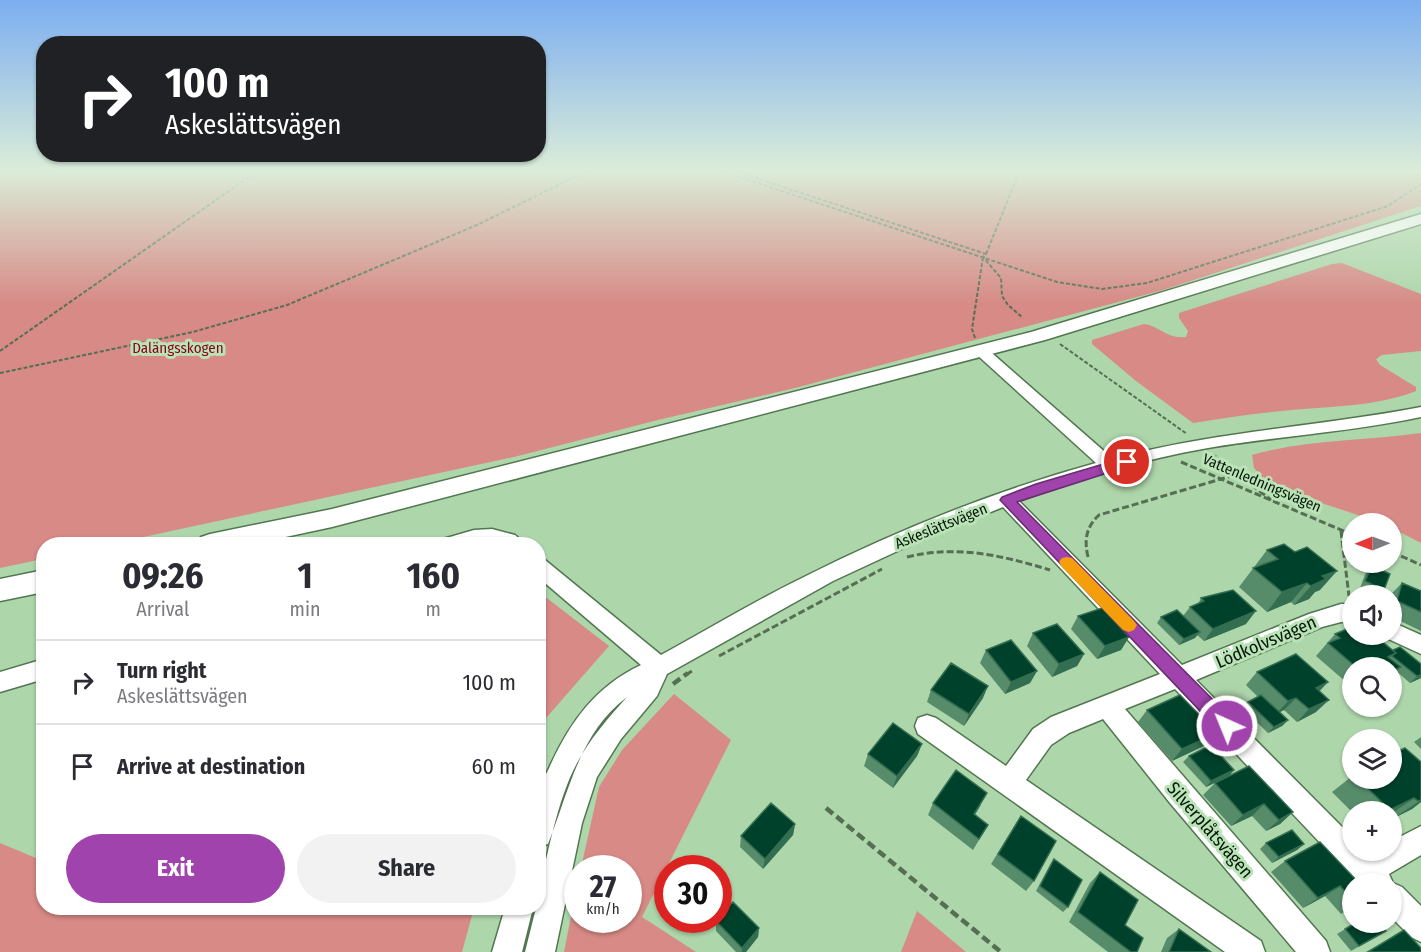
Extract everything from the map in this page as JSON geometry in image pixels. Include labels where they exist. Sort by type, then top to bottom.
[{"type":"main road","points":[[243,537],[333,518],[1050,333],[1421,219]]},
{"type":"main road","points":[[0,590],[36,583]]},
{"type":"street","points":[[980,350],[1110,466]]},
{"type":"street","name":"Askeslättsvägen","points":[[546,809],[568,753],[594,712],[616,689],[636,675],[662,679],[825,576],[955,520],[1110,466],[1201,444],[1388,419],[1421,412]]},
{"type":"street","points":[[1007,500],[1083,564],[1180,678],[1369,873]]},
{"type":"street","points":[[540,952],[569,823],[586,772],[612,731],[649,689],[662,679],[546,572]]},
{"type":"street","name":"Lödkolvsvägen","points":[[1180,678],[1332,614],[1342,614]]},
{"type":"street","points":[[1402,636],[1421,645]]},
{"type":"street","points":[[0,682],[36,671]]},
{"type":"street","points":[[1009,783],[1050,730],[1180,678]]},
{"type":"street","name":"Silverplåtsvägen","points":[[1107,706],[1179,794],[1315,952]]},
{"type":"street","points":[[927,726],[1250,952]]},
{"type":"street","points":[[1378,873],[1421,840]]},
{"type":"street","points":[[1402,907],[1421,927]]},
{"type":"street","points":[[507,952],[517,915]]},
{"type":"path","points":[[0,351],[195,214]]},
{"type":"path","points":[[0,373],[193,332],[287,305],[499,214]]},
{"type":"path","points":[[856,214],[985,256],[1000,278],[1002,296],[1008,305],[1023,318]]},
{"type":"path","points":[[863,214],[1077,287],[1116,290],[1363,214]]},
{"type":"path","points":[[980,350],[972,329],[985,256],[1002,214]]},
{"type":"path","points":[[1059,343],[1201,444],[1271,500]]},
{"type":"path","name":"Vattenledningsvägen","points":[[1161,453],[1341,530]]},
{"type":"path","points":[[899,560],[920,553],[944,550],[1004,555],[1050,570],[1083,564],[1086,532],[1099,515],[1238,474]]},
{"type":"path","points":[[1341,530],[1348,585]]},
{"type":"path","points":[[1402,556],[1421,565]]},
{"type":"path","points":[[718,657],[889,566]]},
{"type":"path","points":[[662,679],[698,668]]},
{"type":"path","points":[[826,808],[1001,952]]},
{"type":"green space","name":"Dalängsskogen","points":[[0,214],[1395,214],[1163,290],[795,388],[518,456],[143,537],[36,537],[36,560],[0,568]]},
{"type":"green space","points":[[1342,263],[1421,294],[1421,351],[1382,355],[1376,359],[1380,365],[1416,387],[1416,391],[1403,396],[1360,404],[1261,413],[1193,423],[1136,381],[1092,344],[1092,340],[1144,324],[1173,336],[1186,337],[1188,331],[1179,318],[1179,313],[1332,264]]},
{"type":"green space","points":[[1421,433],[1421,543],[1402,533],[1402,513],[1352,513],[1270,486],[1254,468],[1252,455],[1273,450],[1315,443]]},
{"type":"green space","points":[[546,597],[609,646],[546,718]]},
{"type":"green space","points":[[674,694],[731,740],[673,855],[654,855],[654,893],[642,917],[642,855],[584,855],[599,787],[622,750]]},
{"type":"green space","points":[[0,843],[36,858],[36,915],[472,915],[462,952],[0,952]]},
{"type":"green space","points":[[917,911],[966,952],[901,952]]},
{"type":"green space","points":[[642,917],[654,925],[654,933],[667,933],[696,952],[564,952],[568,933],[642,933]]},
{"type":"building","points":[[1284,544],[1295,552],[1307,547],[1337,571],[1322,576],[1326,579],[1311,586],[1307,583],[1282,592],[1253,568],[1278,559],[1267,550]]},
{"type":"building","points":[[1369,573],[1390,574],[1386,585],[1373,585],[1365,581]]},
{"type":"building","points":[[1402,583],[1421,591],[1421,612],[1402,603]]},
{"type":"building","points":[[1233,590],[1256,611],[1213,629],[1190,607],[1204,601],[1201,598]]},
{"type":"building","points":[[1102,608],[1129,637],[1105,646],[1078,616]]},
{"type":"building","points":[[1177,610],[1200,632],[1184,639],[1161,617]]},
{"type":"building","points":[[1057,624],[1084,654],[1059,664],[1033,633]]},
{"type":"building","points":[[1342,631],[1342,645],[1386,645],[1396,653],[1388,657],[1344,657],[1328,643],[1340,638],[1335,634]]},
{"type":"building","points":[[1011,640],[1037,671],[1011,682],[986,650]]},
{"type":"building","points":[[1400,647],[1421,664],[1421,675],[1417,676],[1402,664],[1402,657],[1392,656],[1396,653],[1393,650]]},
{"type":"building","points":[[1296,654],[1328,682],[1316,688],[1329,700],[1309,709],[1296,698],[1288,701],[1257,672]]},
{"type":"building","points":[[951,663],[988,686],[969,714],[931,690]]},
{"type":"building","points":[[1180,695],[1217,733],[1182,749],[1147,710]]},
{"type":"building","points":[[1261,695],[1288,720],[1274,727],[1248,702]]},
{"type":"building","points":[[893,723],[922,744],[897,776],[868,754]]},
{"type":"building","points":[[1211,745],[1234,770],[1211,781],[1189,756]]},
{"type":"building","points":[[1405,748],[1421,762],[1421,800],[1414,798],[1402,804],[1402,801],[1381,801],[1368,789],[1402,789],[1402,749]]},
{"type":"building","points":[[1249,766],[1293,812],[1279,820],[1264,804],[1243,815],[1215,783]]},
{"type":"building","points":[[956,770],[987,793],[974,814],[988,825],[979,839],[933,803]]},
{"type":"building","points":[[771,803],[795,824],[765,859],[741,836]]},
{"type":"building","points":[[1021,816],[1056,841],[1034,881],[998,854]]},
{"type":"building","points":[[1292,830],[1304,844],[1279,857],[1266,843]]},
{"type":"building","points":[[1320,842],[1350,873],[1342,873],[1342,888],[1340,886],[1318,898],[1285,861]]},
{"type":"building","points":[[1054,859],[1082,880],[1068,907],[1040,886]]},
{"type":"building","points":[[1100,872],[1138,900],[1125,925],[1143,938],[1137,952],[1131,952],[1078,912]]},
{"type":"building","points":[[732,903],[759,928],[742,948],[728,933],[732,933]]},
{"type":"building","points":[[1179,929],[1211,952],[1169,952]]},
{"type":"building","points":[[1404,930],[1421,948],[1421,952],[1368,952],[1402,933]]},
{"type":"building","points":[[1348,933],[1382,933],[1359,946]]},
{"type":"slow traffic","points":[[1067,562],[1129,625]]},
{"type":"route","points":[[1127,462],[1041,487],[1007,500],[1227,726]]}]
